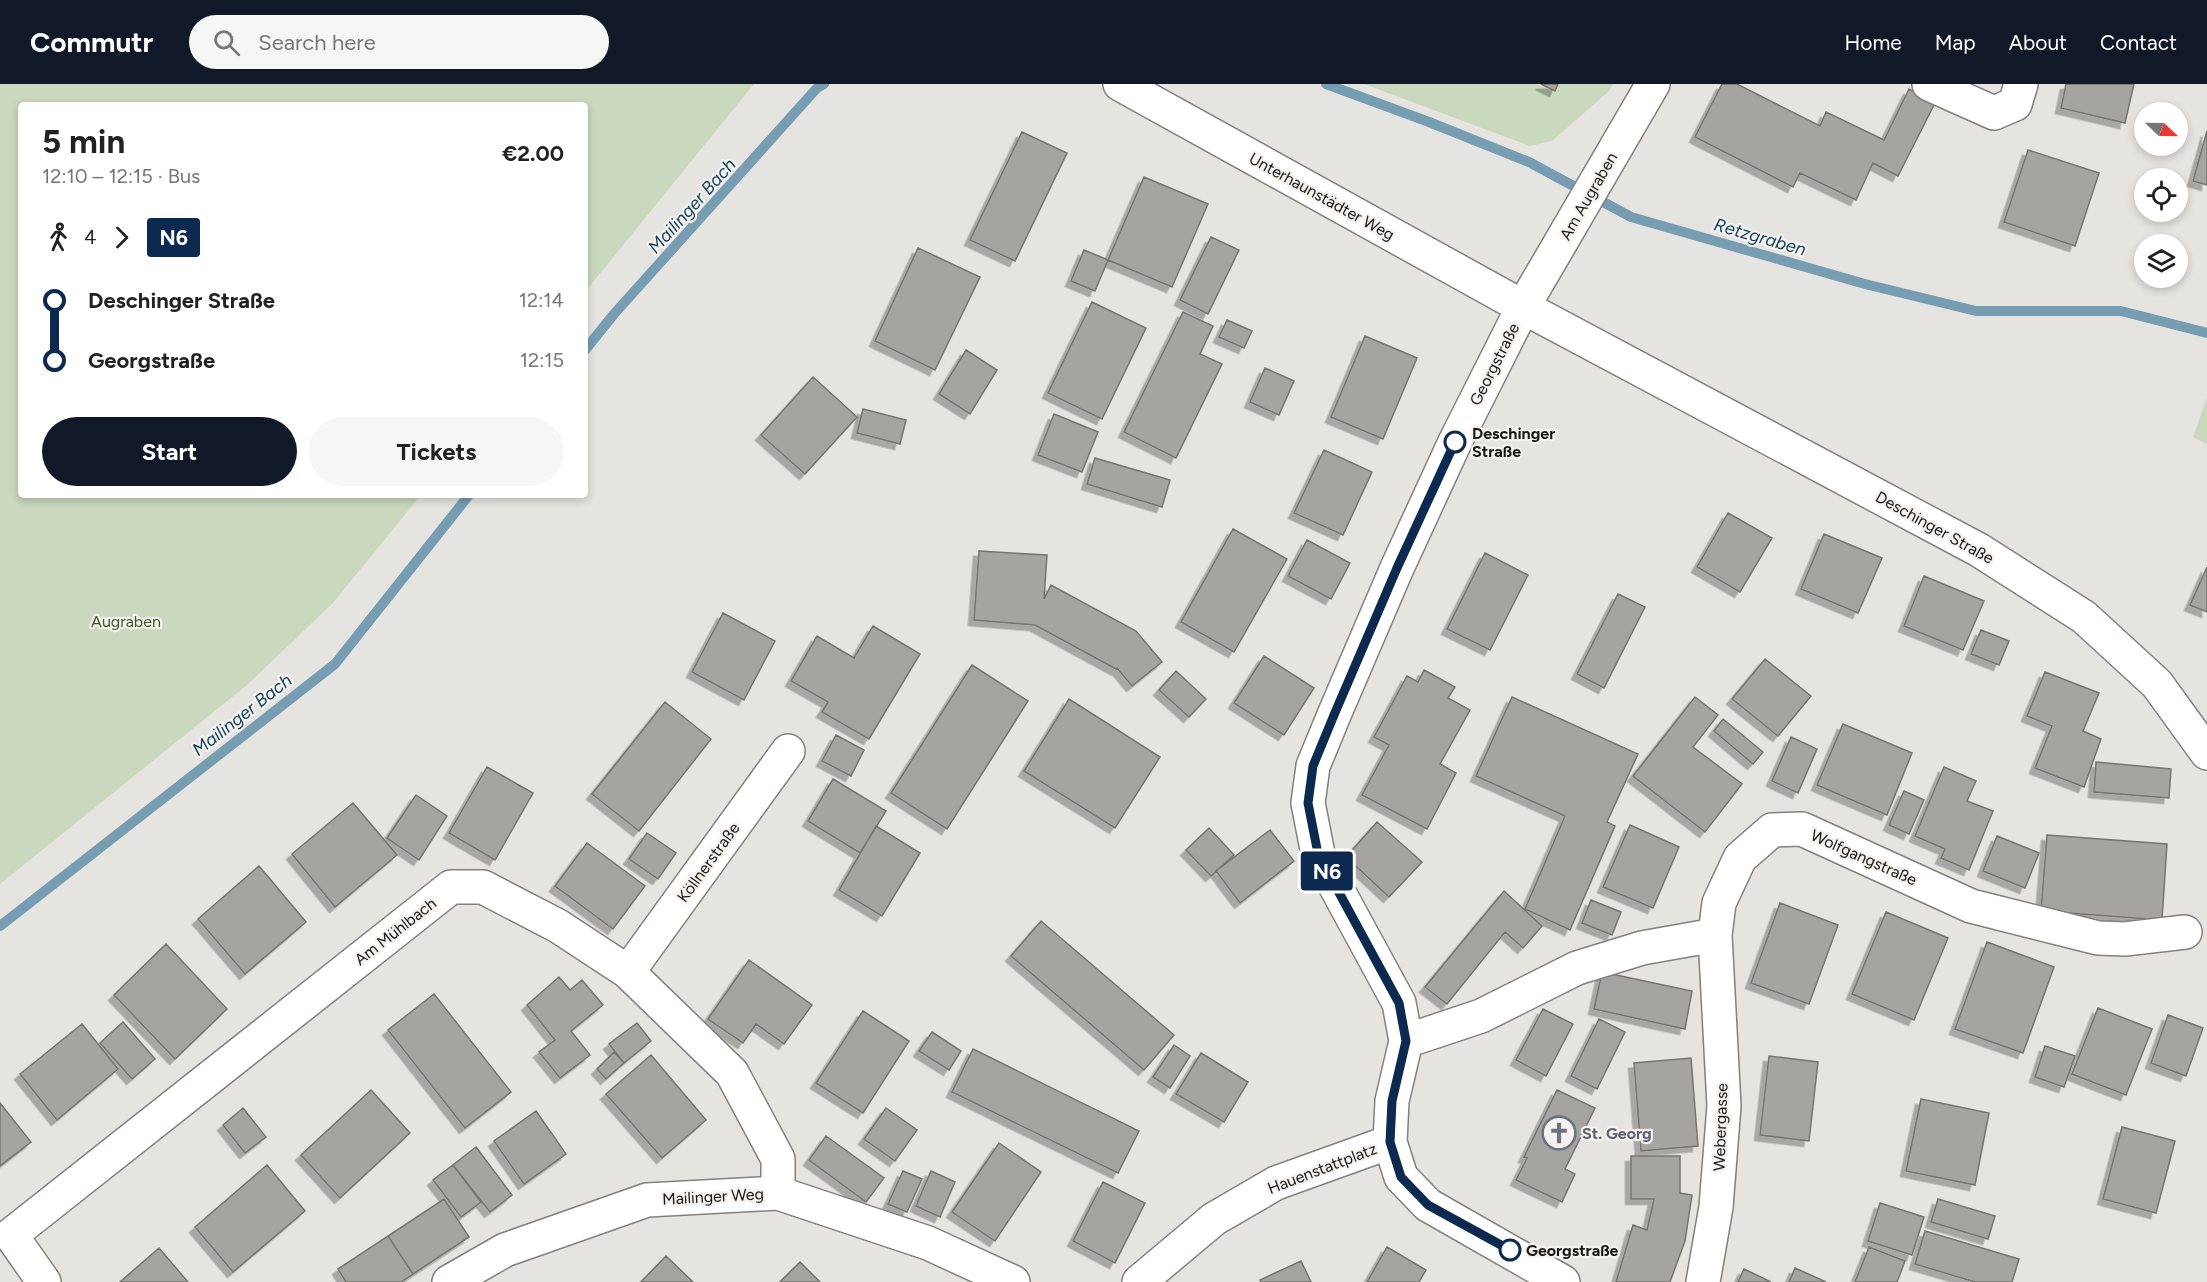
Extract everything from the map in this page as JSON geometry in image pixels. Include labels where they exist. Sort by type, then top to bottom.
[{"type":"street","name":"Unterhaunstädter Weg","points":[[1120,84],[1523,307]]},
{"type":"street","name":"Am Augraben","points":[[1523,307],[1653,84]]},
{"type":"street","points":[[1929,84],[1994,113],[2015,104],[2021,84]]},
{"type":"street","name":"Deschinger Straße","points":[[1523,307],[1979,550],[2084,617],[2157,684],[2207,753]]},
{"type":"street","name":"Georgstraße","points":[[1523,307],[1455,442],[1397,568],[1313,766],[1308,803],[1318,854],[1399,1003],[1406,1041],[1392,1101],[1390,1142],[1401,1177],[1428,1205],[1563,1282]]},
{"type":"street","name":"Köllnerstraße","points":[[628,972],[788,751]]},
{"type":"street","name":"Wolfgangstraße","points":[[1715,934],[1719,903],[1740,858],[1772,830],[1802,829],[1971,906],[2098,938],[2125,939],[2185,932]]},
{"type":"street","name":"Am Mühlbach","points":[[44,1282],[10,1235],[451,886],[483,887],[558,926],[628,972],[732,1073],[778,1159],[778,1193]]},
{"type":"street","points":[[1406,1041],[1481,1016],[1577,968],[1642,948],[1715,934]]},
{"type":"street","name":"Webergasse","points":[[1703,1282],[1716,1207],[1724,1106],[1715,934]]},
{"type":"street","name":"Hauenstattplatz","points":[[1139,1282],[1214,1220],[1276,1183],[1390,1142]]},
{"type":"street","name":"Mailinger Weg","points":[[449,1282],[505,1250],[647,1200],[778,1193],[928,1243],[1013,1282]]},
{"type":"green space","name":"Augraben","points":[[0,84],[754,84],[588,288],[588,102],[18,102],[18,498],[419,498],[332,604],[247,685],[0,884]]},
{"type":"green space","points":[[1364,84],[1613,84],[1609,91],[1552,141],[1530,146]]},
{"type":"green space","points":[[2207,398],[2207,444],[2193,437]]},
{"type":"building","points":[[1541,84],[1558,84],[1555,91]]},
{"type":"building","points":[[1722,84],[1737,84],[1820,126],[1826,112],[1884,140],[1909,89],[1935,103],[1898,176],[1873,163],[1856,200],[1800,173],[1793,187],[1695,137]]},
{"type":"building","points":[[2066,84],[2134,84],[2125,123],[2061,108]]},
{"type":"building","points":[[2207,131],[2207,185],[2193,181]]},
{"type":"building","points":[[1022,132],[1067,153],[1015,261],[970,240]]},
{"type":"building","points":[[2028,150],[2099,173],[2075,246],[2004,222]]},
{"type":"building","points":[[1144,177],[1208,204],[1172,287],[1108,260]]},
{"type":"building","points":[[1211,237],[1239,250],[1208,314],[1180,300]]},
{"type":"building","points":[[918,248],[980,277],[935,370],[875,341]]},
{"type":"building","points":[[1084,250],[1108,260],[1095,291],[1071,281]]},
{"type":"building","points":[[1092,302],[1146,328],[1102,419],[1048,393]]},
{"type":"building","points":[[1183,312],[1213,326],[1200,354],[1222,364],[1176,458],[1124,432]]},
{"type":"building","points":[[1227,320],[1252,331],[1244,348],[1219,337]]},
{"type":"building","points":[[1365,336],[1417,358],[1383,439],[1331,417]]},
{"type":"building","points":[[966,350],[997,370],[970,414],[939,394]]},
{"type":"building","points":[[1265,368],[1294,381],[1279,415],[1250,402]]},
{"type":"building","points":[[813,377],[857,417],[805,474],[761,435]]},
{"type":"building","points":[[863,409],[906,420],[900,444],[857,433]]},
{"type":"building","points":[[1054,414],[1098,432],[1082,472],[1038,455]]},
{"type":"building","points":[[1324,450],[1372,472],[1343,535],[1294,513]]},
{"type":"building","points":[[1095,458],[1170,480],[1162,507],[1087,484]]},
{"type":"building","points":[[1728,513],[1772,538],[1740,592],[1697,567]]},
{"type":"building","points":[[1233,529],[1287,559],[1234,652],[1181,622]]},
{"type":"building","points":[[1824,534],[1882,558],[1858,613],[1801,589]]},
{"type":"building","points":[[1307,540],[1350,563],[1331,599],[1288,576]]},
{"type":"building","points":[[979,551],[1047,555],[1044,599],[1051,585],[1136,631],[1162,662],[1132,686],[1117,668],[1035,625],[974,620]]},
{"type":"building","points":[[1485,553],[1528,575],[1490,650],[1447,629]]},
{"type":"building","points":[[2207,567],[2207,612],[2190,605]]},
{"type":"building","points":[[1924,576],[1984,601],[1963,650],[1904,626]]},
{"type":"building","points":[[1618,594],[1645,607],[1604,688],[1577,674]]},
{"type":"building","points":[[723,613],[775,641],[744,700],[692,672]]},
{"type":"building","points":[[873,626],[920,654],[869,739],[822,712],[828,702],[791,681],[817,636],[854,658]]},
{"type":"building","points":[[1981,630],[2009,641],[1999,665],[1971,654]]},
{"type":"building","points":[[1264,656],[1314,688],[1284,735],[1234,703]]},
{"type":"building","points":[[1765,659],[1811,696],[1778,736],[1732,699]]},
{"type":"building","points":[[972,665],[1028,701],[947,829],[891,793]]},
{"type":"building","points":[[1424,670],[1455,687],[1448,698],[1470,710],[1440,764],[1456,773],[1427,829],[1362,795],[1389,745],[1374,737],[1407,676],[1418,682]]},
{"type":"building","points":[[1176,671],[1206,699],[1189,717],[1159,690]]},
{"type":"building","points":[[2045,672],[2099,693],[2083,731],[2101,739],[2084,787],[2035,768],[2052,726],[2027,716]]},
{"type":"building","points":[[1512,697],[1638,754],[1607,822],[1615,826],[1570,930],[1525,909],[1565,816],[1476,776]]},
{"type":"building","points":[[1695,697],[1718,715],[1693,747],[1742,784],[1705,832],[1633,776]]},
{"type":"building","points":[[1069,699],[1160,757],[1115,828],[1024,771]]},
{"type":"building","points":[[665,702],[711,739],[639,831],[592,794]]},
{"type":"building","points":[[1723,719],[1763,752],[1753,764],[1714,731]]},
{"type":"building","points":[[1843,724],[1912,753],[1887,815],[1817,785]]},
{"type":"building","points":[[836,735],[864,750],[851,776],[822,761]]},
{"type":"building","points":[[1791,737],[1817,749],[1798,793],[1772,781]]},
{"type":"building","points":[[2096,762],[2171,769],[2169,798],[2094,792]]},
{"type":"building","points":[[487,767],[533,793],[495,860],[449,833]]},
{"type":"building","points":[[1944,767],[1976,781],[1967,801],[1993,811],[1969,870],[1941,858],[1945,849],[1915,836]]},
{"type":"building","points":[[833,779],[886,811],[860,853],[808,821]]},
{"type":"building","points":[[1904,791],[1924,800],[1909,834],[1889,825]]},
{"type":"building","points":[[416,795],[447,816],[419,860],[387,838]]},
{"type":"building","points":[[353,803],[397,855],[335,907],[292,854]]},
{"type":"building","points":[[1377,822],[1422,862],[1389,897],[1346,857]]},
{"type":"building","points":[[1630,825],[1679,847],[1653,908],[1603,887]]},
{"type":"building","points":[[876,826],[920,853],[882,916],[839,890]]},
{"type":"building","points":[[1209,828],[1234,855],[1211,876],[1186,850]]},
{"type":"building","points":[[1270,830],[1294,861],[1240,903],[1216,871]]},
{"type":"building","points":[[647,833],[676,853],[658,879],[629,859]]},
{"type":"building","points":[[2047,835],[2167,844],[2162,920],[2041,911]]},
{"type":"building","points":[[1997,836],[2039,853],[2025,888],[1983,871]]},
{"type":"building","points":[[587,843],[645,886],[613,929],[555,886]]},
{"type":"building","points":[[259,866],[306,922],[245,974],[198,919]]},
{"type":"building","points":[[1504,891],[1542,926],[1523,948],[1505,932],[1447,1004],[1425,987]]},
{"type":"building","points":[[1591,900],[1621,912],[1612,935],[1582,923]]},
{"type":"building","points":[[1780,903],[1838,925],[1809,1004],[1751,983]]},
{"type":"building","points":[[1886,912],[1948,938],[1914,1020],[1852,994]]},
{"type":"building","points":[[1041,921],[1174,1035],[1144,1070],[1011,956]]},
{"type":"building","points":[[1987,942],[2054,967],[2023,1053],[1955,1029]]},
{"type":"building","points":[[166,944],[227,1009],[175,1059],[114,995]]},
{"type":"building","points":[[749,960],[812,1005],[784,1044],[756,1024],[743,1043],[708,1019]]},
{"type":"building","points":[[1602,972],[1692,991],[1685,1029],[1594,1009]]},
{"type":"building","points":[[559,977],[570,990],[582,980],[603,1005],[571,1031],[590,1055],[560,1078],[539,1052],[555,1040],[527,1005]]},
{"type":"building","points":[[434,994],[511,1092],[465,1128],[388,1030]]},
{"type":"building","points":[[2098,1008],[2152,1029],[2126,1095],[2072,1074]]},
{"type":"building","points":[[1543,1009],[1573,1024],[1546,1076],[1516,1060]]},
{"type":"building","points":[[863,1011],[909,1041],[863,1113],[816,1083]]},
{"type":"building","points":[[2168,1015],[2203,1028],[2186,1076],[2151,1063]]},
{"type":"building","points":[[1599,1019],[1625,1032],[1597,1089],[1571,1076]]},
{"type":"building","points":[[123,1022],[155,1059],[132,1079],[100,1043]]},
{"type":"building","points":[[637,1023],[651,1041],[624,1063],[609,1044]]},
{"type":"building","points":[[82,1024],[118,1069],[57,1120],[20,1074]]},
{"type":"building","points":[[932,1032],[961,1051],[949,1070],[919,1051]]},
{"type":"building","points":[[1174,1045],[1190,1056],[1170,1088],[1153,1077]]},
{"type":"building","points":[[2045,1046],[2075,1056],[2064,1087],[2035,1077]]},
{"type":"building","points":[[973,1049],[1139,1131],[1118,1173],[952,1092]]},
{"type":"building","points":[[614,1052],[624,1063],[606,1079],[597,1069]]},
{"type":"building","points":[[1201,1053],[1248,1082],[1224,1122],[1176,1094]]},
{"type":"building","points":[[651,1055],[706,1120],[662,1158],[606,1094]]},
{"type":"building","points":[[1769,1056],[1818,1062],[1809,1141],[1760,1135]]},
{"type":"building","points":[[1691,1058],[1698,1146],[1641,1151],[1634,1063]]},
{"type":"building","points":[[371,1090],[410,1133],[340,1198],[301,1155]]},
{"type":"building","name":"St. Georg","points":[[1557,1090],[1595,1108],[1565,1169],[1575,1174],[1562,1202],[1516,1180],[1527,1158],[1524,1157]]},
{"type":"building","points":[[1921,1099],[1989,1113],[1975,1185],[1906,1171]]},
{"type":"building","points":[[0,1103],[31,1142],[0,1166]]},
{"type":"building","points":[[243,1108],[266,1137],[245,1153],[223,1125]]},
{"type":"building","points":[[886,1108],[917,1130],[895,1161],[864,1139]]},
{"type":"building","points":[[536,1111],[566,1154],[524,1184],[494,1141]]},
{"type":"building","points":[[2122,1127],[2175,1141],[2156,1213],[2103,1199]]},
{"type":"building","points":[[826,1136],[884,1178],[866,1202],[809,1160]]},
{"type":"building","points":[[999,1143],[1041,1172],[995,1241],[952,1212]]},
{"type":"building","points":[[476,1147],[512,1195],[490,1212],[453,1165]]},
{"type":"building","points":[[1631,1156],[1680,1156],[1680,1193],[1692,1195],[1685,1241],[1670,1282],[1616,1282],[1633,1225],[1647,1230],[1654,1199],[1631,1199]]},
{"type":"building","points":[[267,1165],[305,1211],[233,1272],[195,1227]]},
{"type":"building","points":[[453,1165],[481,1202],[461,1217],[433,1180]]},
{"type":"building","points":[[903,1171],[922,1179],[907,1212],[888,1204]]},
{"type":"building","points":[[931,1171],[955,1182],[940,1217],[916,1206]]},
{"type":"building","points":[[1103,1182],[1145,1203],[1115,1263],[1073,1241]]},
{"type":"building","points":[[444,1199],[469,1237],[413,1274],[388,1236]]},
{"type":"building","points":[[1938,1199],[1995,1216],[1988,1239],[1931,1222]]},
{"type":"building","points":[[1880,1203],[1924,1217],[1912,1255],[1868,1241]]},
{"type":"building","points":[[1925,1231],[2019,1259],[2012,1282],[1975,1282],[1915,1264]]},
{"type":"building","points":[[388,1236],[413,1274],[401,1282],[346,1282],[338,1269]]},
{"type":"building","points":[[1387,1247],[1426,1270],[1419,1282],[1367,1282]]},
{"type":"building","points":[[1869,1247],[1905,1261],[1897,1282],[1855,1282]]},
{"type":"building","points":[[159,1248],[188,1282],[120,1282]]},
{"type":"building","points":[[666,1256],[693,1282],[641,1282]]},
{"type":"building","points":[[1301,1261],[1311,1282],[1261,1282],[1260,1280]]},
{"type":"building","points":[[800,1262],[820,1282],[780,1282]]},
{"type":"building","points":[[1795,1268],[1826,1282],[1789,1282]]},
{"type":"building","points":[[1744,1269],[1771,1282],[1738,1282]]},
{"type":"waterway","name":"Mailinger Bach","points":[[588,346],[614,314],[817,88],[824,84]]},
{"type":"waterway","name":"Retzgraben","points":[[1326,84],[1529,162],[1631,217],[1865,284],[1976,311],[2121,311],[2207,333]]},
{"type":"waterway","name":"Mailinger Bach","points":[[0,926],[335,664],[467,498]]},
{"type":"bus line","name":"N6","points":[[1455,442],[1397,568],[1313,766],[1308,803],[1318,854],[1399,1003],[1406,1041],[1392,1101],[1390,1142],[1401,1177],[1428,1205],[1510,1250]]},
{"type":"place","name":"Deschinger Straße","points":[[1455,442]]},
{"type":"place","name":"St. Georg","points":[[1559,1133]]},
{"type":"place","name":"Georgstraße","points":[[1510,1250]]}]
